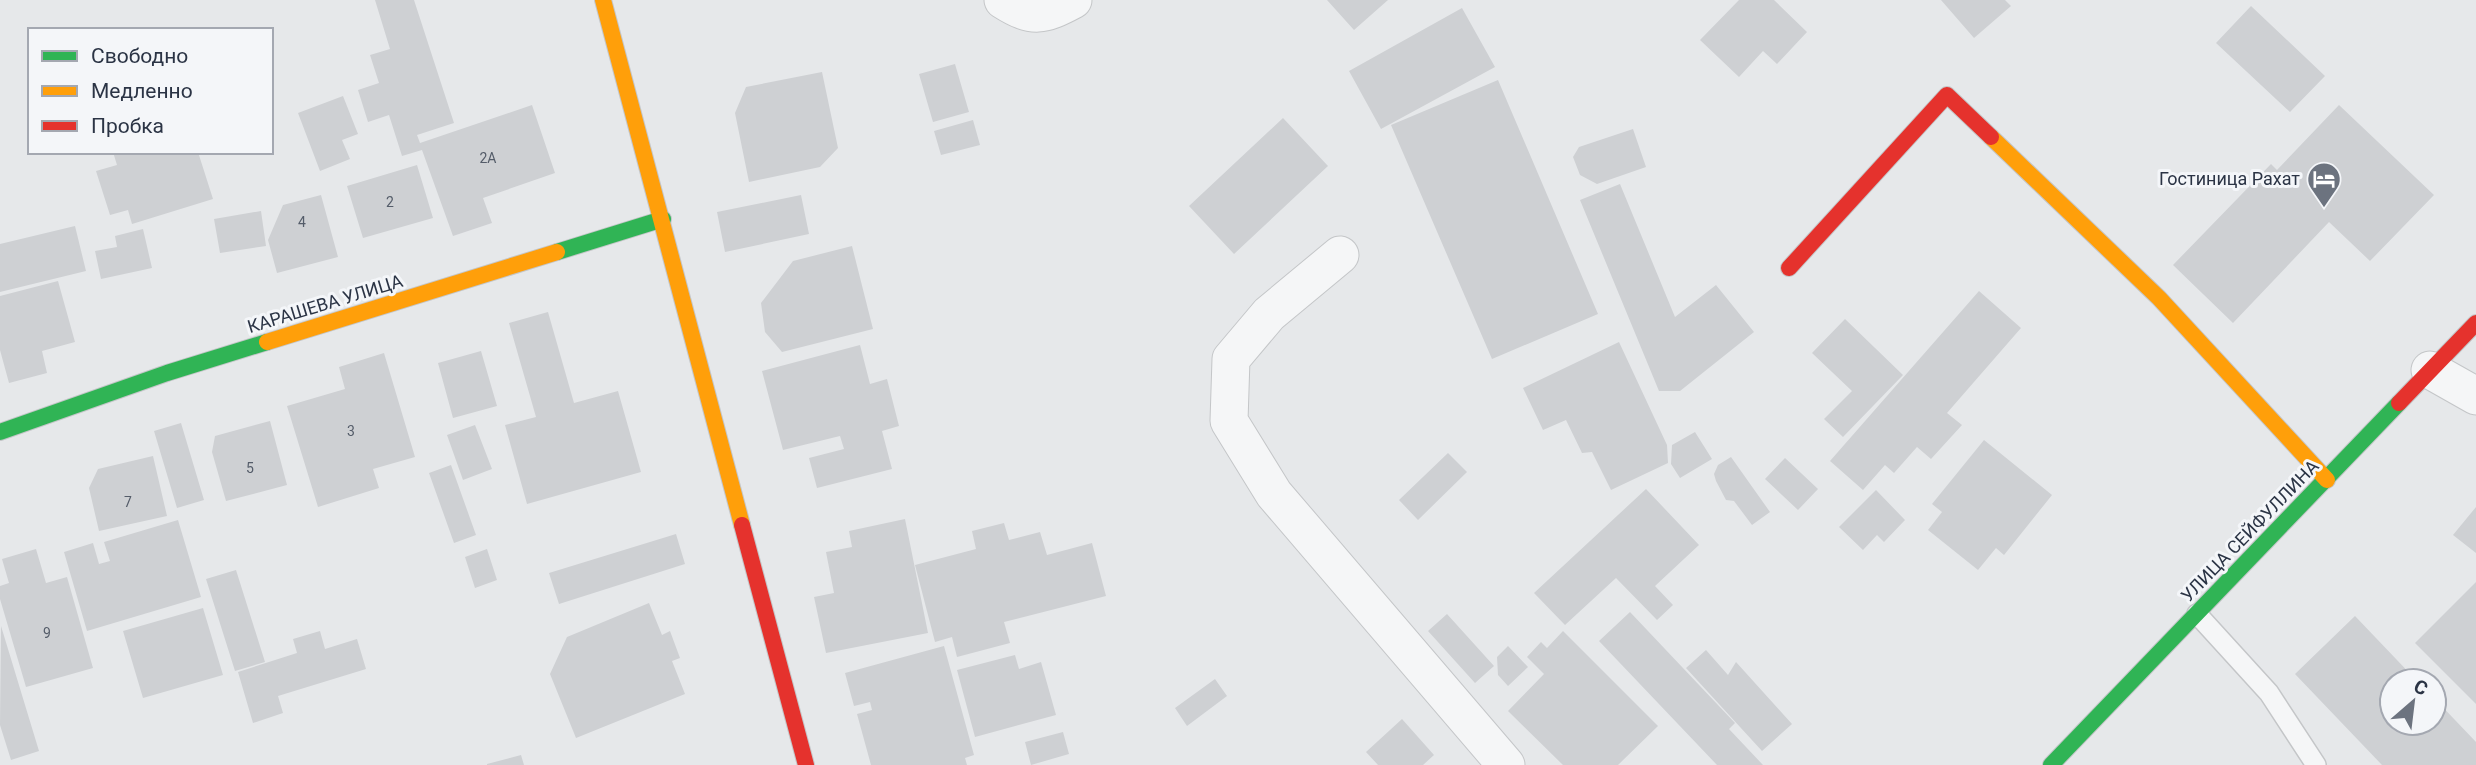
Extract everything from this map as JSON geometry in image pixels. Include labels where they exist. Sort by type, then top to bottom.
[{"type":"street","points":[[603,0],[806,765]]},
{"type":"street","points":[[1003,0],[1022,12],[1046,15],[1073,0]]},
{"type":"street","points":[[1789,268],[1947,95],[2159,298],[2327,480]]},
{"type":"street","name":"КАРАШЕВА УЛИЦА","points":[[0,432],[167,373],[663,219]]},
{"type":"street","points":[[1340,255],[1269,314],[1231,359],[1229,421],[1274,494],[1506,765]]},
{"type":"street","name":"УЛИЦА СЕЙФУЛЛИНА","points":[[2051,765],[2476,323]]},
{"type":"street","points":[[2430,370],[2476,396]]},
{"type":"lane","points":[[2197,614],[2269,692],[2316,765]]},
{"type":"building","points":[[375,0],[414,0],[454,123],[417,135],[420,143],[532,105],[555,173],[483,198],[492,223],[453,236],[422,150],[402,156],[389,115],[368,122],[358,90],[379,83],[370,55],[390,49]]},
{"type":"building","points":[[1327,0],[1388,0],[1354,30]]},
{"type":"building","points":[[1739,0],[1774,0],[1807,32],[1777,64],[1763,51],[1739,77],[1700,40]]},
{"type":"building","points":[[1941,0],[2005,0],[2011,6],[1974,38]]},
{"type":"building","points":[[2251,6],[2325,76],[2290,112],[2216,43]]},
{"type":"building","points":[[1462,8],[1495,67],[1381,129],[1349,71]]},
{"type":"building","points":[[955,64],[969,112],[933,122],[919,74]]},
{"type":"building","points":[[822,72],[838,148],[820,167],[749,182],[735,113],[746,87]]},
{"type":"building","points":[[1498,80],[1598,314],[1492,359],[1391,125]]},
{"type":"building","points":[[343,96],[358,134],[342,140],[350,159],[320,171],[298,113]]},
{"type":"building","name":"Гостиница Рахат","points":[[2339,105],[2434,195],[2370,261],[2329,222],[2233,323],[2173,265],[2271,164],[2277,170]]},
{"type":"building","points":[[1283,118],[1328,166],[1234,254],[1189,206]]},
{"type":"building","points":[[973,120],[980,145],[941,155],[934,131]]},
{"type":"building","points":[[1633,129],[1646,167],[1597,184],[1580,175],[1573,157],[1579,147]]},
{"type":"building","points":[[114,154],[199,154],[213,199],[132,224],[128,210],[110,215],[96,171],[117,165]]},
{"type":"building","points":[[417,165],[433,218],[363,238],[347,186]]},
{"type":"building","points":[[1620,184],[1675,317],[1716,285],[1754,332],[1680,391],[1659,391],[1580,200]]},
{"type":"building","points":[[321,195],[338,257],[277,273],[268,240],[283,205]]},
{"type":"building","points":[[801,195],[809,234],[725,252],[717,212]]},
{"type":"building","points":[[261,211],[266,246],[220,253],[214,219]]},
{"type":"building","points":[[75,226],[86,271],[0,292],[0,244]]},
{"type":"building","points":[[143,229],[152,268],[101,279],[95,251],[117,247],[115,236]]},
{"type":"building","points":[[852,246],[873,329],[782,352],[765,332],[761,303],[793,261]]},
{"type":"building","points":[[58,281],[75,342],[42,351],[47,373],[9,383],[0,350],[0,296]]},
{"type":"building","points":[[1979,291],[2021,328],[1947,413],[1962,425],[1931,459],[1917,447],[1894,473],[1885,465],[1863,490],[1830,461]]},
{"type":"building","points":[[548,312],[574,403],[618,391],[641,472],[527,504],[505,425],[536,417],[509,323]]},
{"type":"building","points":[[1845,319],[1903,375],[1843,437],[1824,419],[1852,391],[1812,353]]},
{"type":"building","points":[[1619,342],[1667,445],[1668,463],[1611,490],[1592,452],[1582,453],[1566,420],[1543,430],[1523,388]]},
{"type":"building","points":[[860,345],[870,384],[887,379],[899,426],[882,431],[892,469],[817,488],[809,458],[844,449],[840,436],[783,450],[762,371]]},
{"type":"building","points":[[481,351],[497,406],[453,418],[438,363]]},
{"type":"building","points":[[384,353],[415,457],[373,469],[379,488],[318,507],[287,406],[345,389],[339,367]]},
{"type":"building","points":[[270,421],[287,485],[226,501],[212,452],[215,436]]},
{"type":"building","points":[[181,423],[204,500],[177,508],[154,431]]},
{"type":"building","points":[[475,425],[492,469],[463,480],[447,435]]},
{"type":"building","points":[[1695,432],[1712,459],[1680,478],[1671,464],[1672,445]]},
{"type":"building","points":[[1984,440],[2052,495],[2004,555],[1996,548],[1978,570],[1928,530],[1942,512],[1932,504]]},
{"type":"building","points":[[1448,453],[1467,472],[1418,520],[1399,500]]},
{"type":"building","points":[[153,456],[167,516],[99,531],[89,488],[98,469]]},
{"type":"building","points":[[1731,457],[1770,512],[1752,525],[1734,501],[1726,500],[1716,481],[1714,474],[1718,465]]},
{"type":"building","points":[[1785,458],[1818,489],[1798,510],[1765,479]]},
{"type":"building","points":[[451,465],[476,535],[454,543],[429,473]]},
{"type":"building","points":[[1646,489],[1699,545],[1655,586],[1673,605],[1657,620],[1616,578],[1565,625],[1534,593]]},
{"type":"building","points":[[1876,490],[1905,520],[1884,542],[1877,535],[1863,550],[1839,527]]},
{"type":"building","points":[[2476,507],[2476,553],[2453,535]]},
{"type":"building","points":[[905,519],[928,633],[826,653],[814,597],[834,593],[826,552],[852,547],[849,531]]},
{"type":"building","points":[[178,520],[201,597],[87,631],[64,552],[93,543],[99,564],[110,561],[104,542]]},
{"type":"building","points":[[1004,523],[1009,540],[1040,532],[1047,555],[1092,543],[1106,596],[1004,622],[1010,643],[957,657],[952,637],[935,642],[915,565],[976,549],[972,531]]},
{"type":"building","points":[[676,534],[685,564],[559,604],[549,573]]},
{"type":"building","points":[[36,549],[46,583],[67,577],[93,668],[26,687],[0,599],[0,586],[9,583],[2,559]]},
{"type":"building","points":[[487,549],[497,580],[475,588],[465,557]]},
{"type":"building","points":[[236,570],[265,662],[235,671],[206,579]]},
{"type":"building","points":[[2476,582],[2476,704],[2448,676],[2448,667],[2439,667],[2415,643]]},
{"type":"building","points":[[649,603],[662,635],[670,631],[680,658],[672,661],[685,694],[576,738],[550,674],[567,637]]},
{"type":"building","points":[[203,608],[223,675],[143,698],[123,631]]},
{"type":"building","points":[[1630,612],[1735,723],[1729,729],[1763,765],[1717,765],[1599,641]]},
{"type":"building","points":[[1447,614],[1494,666],[1475,683],[1428,631]]},
{"type":"building","points":[[2355,616],[2404,667],[2378,667],[2378,737],[2448,737],[2448,713],[2476,742],[2476,765],[2382,765],[2295,674]]},
{"type":"building","points":[[1,626],[39,751],[11,760],[0,725]]},
{"type":"building","points":[[320,631],[325,649],[357,639],[366,669],[278,696],[283,713],[253,723],[238,672],[297,653],[293,639]]},
{"type":"building","points":[[1563,631],[1658,726],[1618,765],[1563,765],[1508,711],[1544,674],[1527,657],[1541,642],[1547,648]]},
{"type":"building","points":[[944,646],[974,755],[965,758],[967,765],[871,765],[857,714],[872,710],[870,702],[854,706],[845,673]]},
{"type":"building","points":[[1508,646],[1528,667],[1508,686],[1498,675],[1497,657]]},
{"type":"building","points":[[1706,650],[1728,675],[1736,662],[1792,724],[1762,751],[1686,668]]},
{"type":"building","points":[[1015,655],[1019,669],[1041,662],[1056,715],[975,737],[957,670]]},
{"type":"building","points":[[1215,679],[1227,696],[1187,726],[1175,708]]},
{"type":"building","points":[[1402,719],[1434,755],[1423,765],[1378,765],[1366,752]]},
{"type":"building","points":[[1063,732],[1069,754],[1031,765],[1025,742]]},
{"type":"building","points":[[521,755],[524,765],[487,765],[487,764]]},
{"type":"traffic: fast","points":[[557,252],[663,219]]},
{"type":"traffic: fast","points":[[0,432],[167,373],[267,342]]},
{"type":"traffic: fast","points":[[2051,765],[2399,403]]},
{"type":"traffic: slow","points":[[603,0],[742,525]]},
{"type":"traffic: slow","points":[[1991,137],[2159,298],[2327,480]]},
{"type":"traffic: slow","points":[[267,342],[557,252]]},
{"type":"traffic: jam","points":[[1789,268],[1947,95],[1991,137]]},
{"type":"traffic: jam","points":[[2399,403],[2476,323]]},
{"type":"traffic: jam","points":[[742,525],[806,765]]},
{"type":"place","name":"Гостиница Рахат","points":[[2324,209]]}]
